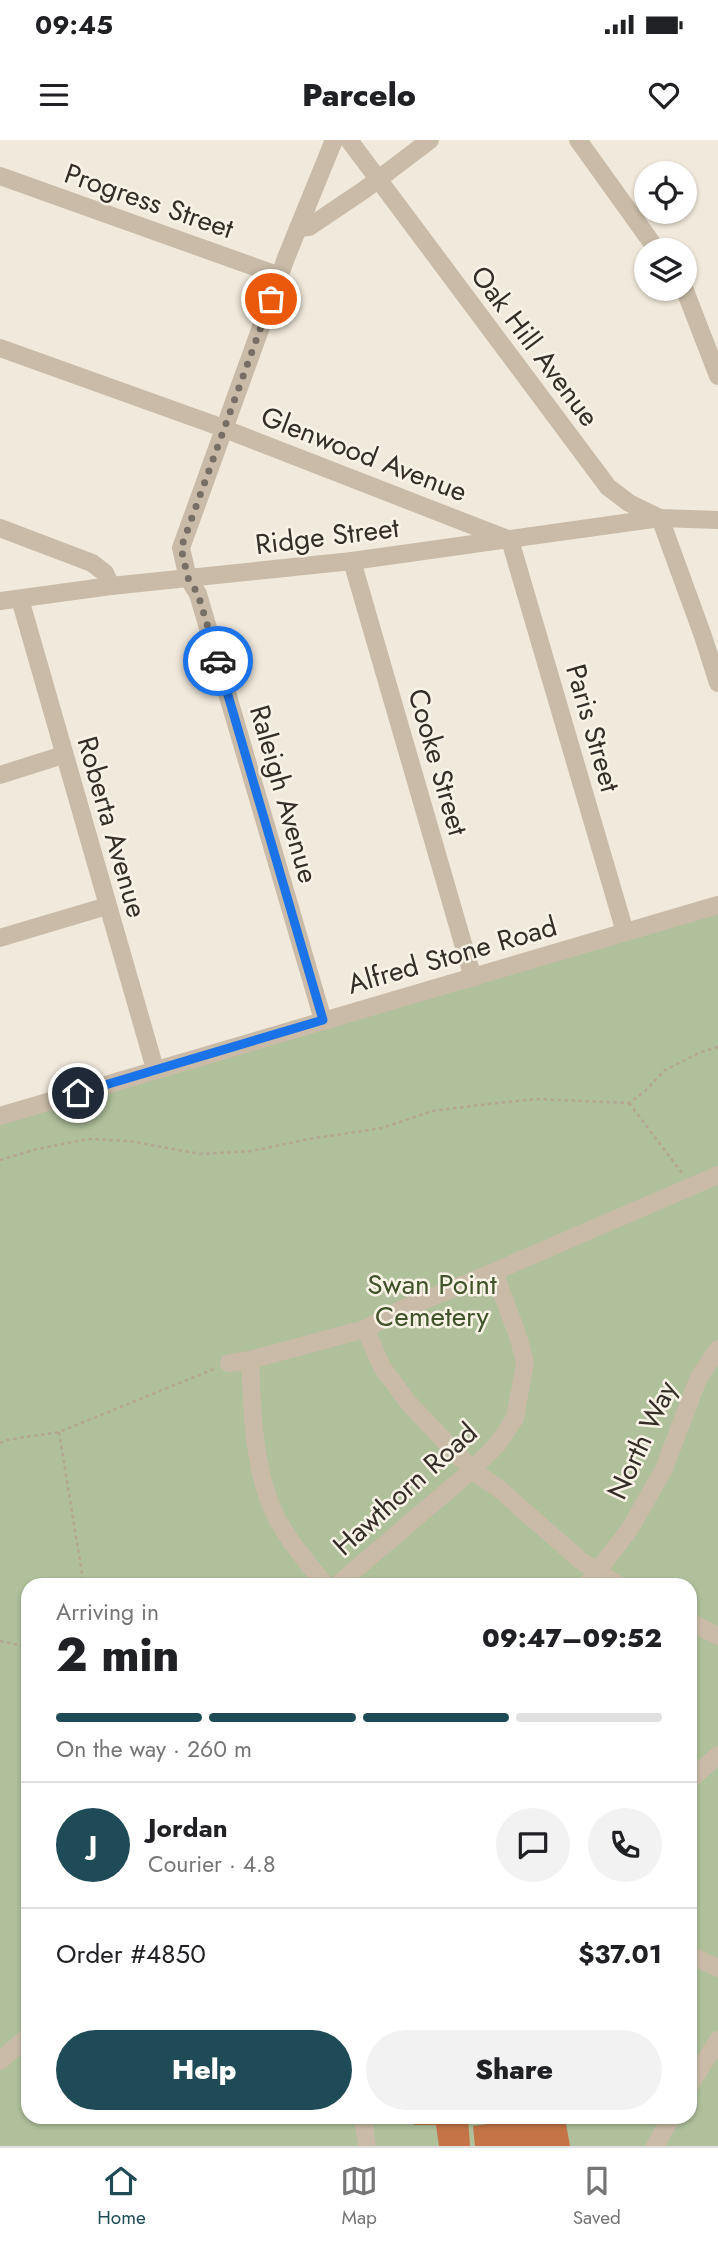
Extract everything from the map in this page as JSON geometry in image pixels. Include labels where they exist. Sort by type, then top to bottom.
[{"type":"street","name":"Raleigh Avenue","points":[[323,1020],[202,607],[188,578],[181,548],[298,228],[334,140]]},
{"type":"street","name":"Oak Hill Avenue","points":[[349,140],[608,487],[629,503],[660,519],[718,520]]},
{"type":"street","points":[[298,228],[309,227],[378,180],[430,140]]},
{"type":"street","points":[[578,140],[648,238]]},
{"type":"street","name":"Progress Street","points":[[0,177],[280,276]]},
{"type":"street","points":[[689,301],[718,376]]},
{"type":"street","name":"Glenwood Avenue","points":[[0,348],[225,429],[510,540]]},
{"type":"street","points":[[660,519],[718,683]]},
{"type":"street","name":"Ridge Street","points":[[0,601],[111,586],[352,561],[660,519]]},
{"type":"street","points":[[0,528],[92,563],[105,573],[111,586]]},
{"type":"street","name":"Paris Street","points":[[510,540],[625,932]]},
{"type":"street","name":"Cooke Street","points":[[352,561],[473,978]]},
{"type":"street","name":"Roberta Avenue","points":[[20,599],[155,1069]]},
{"type":"street","points":[[0,775],[63,755]]},
{"type":"street","name":"Alfred Stone Road","points":[[0,1116],[718,905]]},
{"type":"street","points":[[0,938],[107,906]]},
{"type":"street","points":[[229,1363],[250,1360],[365,1329],[402,1309],[494,1272],[718,1174]]},
{"type":"street","name":"Hawthorn Road","points":[[345,1578],[471,1470],[497,1445],[515,1418],[525,1363],[494,1272]]},
{"type":"street","points":[[365,1329],[382,1367],[407,1401],[471,1470],[498,1488],[552,1537],[590,1578]]},
{"type":"street","name":"North Way","points":[[592,1578],[629,1530],[663,1471],[699,1377],[718,1349]]},
{"type":"street","points":[[250,1360],[252,1409],[263,1479],[273,1511],[320,1578]]},
{"type":"street","points":[[697,1626],[718,1636]]},
{"type":"street","points":[[697,1774],[718,1755]]},
{"type":"street","points":[[697,1958],[718,1968]]},
{"type":"street","points":[[697,2074],[718,2040]]},
{"type":"street","points":[[0,2061],[21,2042]]},
{"type":"street","points":[[364,2124],[367,2146]]},
{"type":"street","points":[[655,2146],[668,2124]]},
{"type":"path","points":[[0,1160],[37,1149],[88,1139],[130,1141],[200,1154],[251,1151],[382,1128],[432,1111],[471,1106],[536,1099],[629,1103],[665,1070],[701,1052],[718,1047]]},
{"type":"path","points":[[629,1103],[692,1185]]},
{"type":"path","points":[[0,1443],[59,1432],[229,1363]]},
{"type":"path","points":[[59,1432],[83,1578]]},
{"type":"path","points":[[0,1437],[6,1440]]},
{"type":"path","points":[[0,1641],[21,1646]]},
{"type":"green space","name":"Swan Point Cemetery","points":[[718,907],[718,2146],[0,2146],[0,1122]]},
{"type":"building","points":[[468,2124],[470,2146],[439,2146],[436,2125],[414,2125]]},
{"type":"building","points":[[566,2124],[570,2146],[475,2146],[473,2126]]},
{"type":"way so far","points":[[218,661],[198,594],[188,578],[181,548],[271,299]]},
{"type":"route","points":[[78,1093],[323,1020],[218,661]]}]
